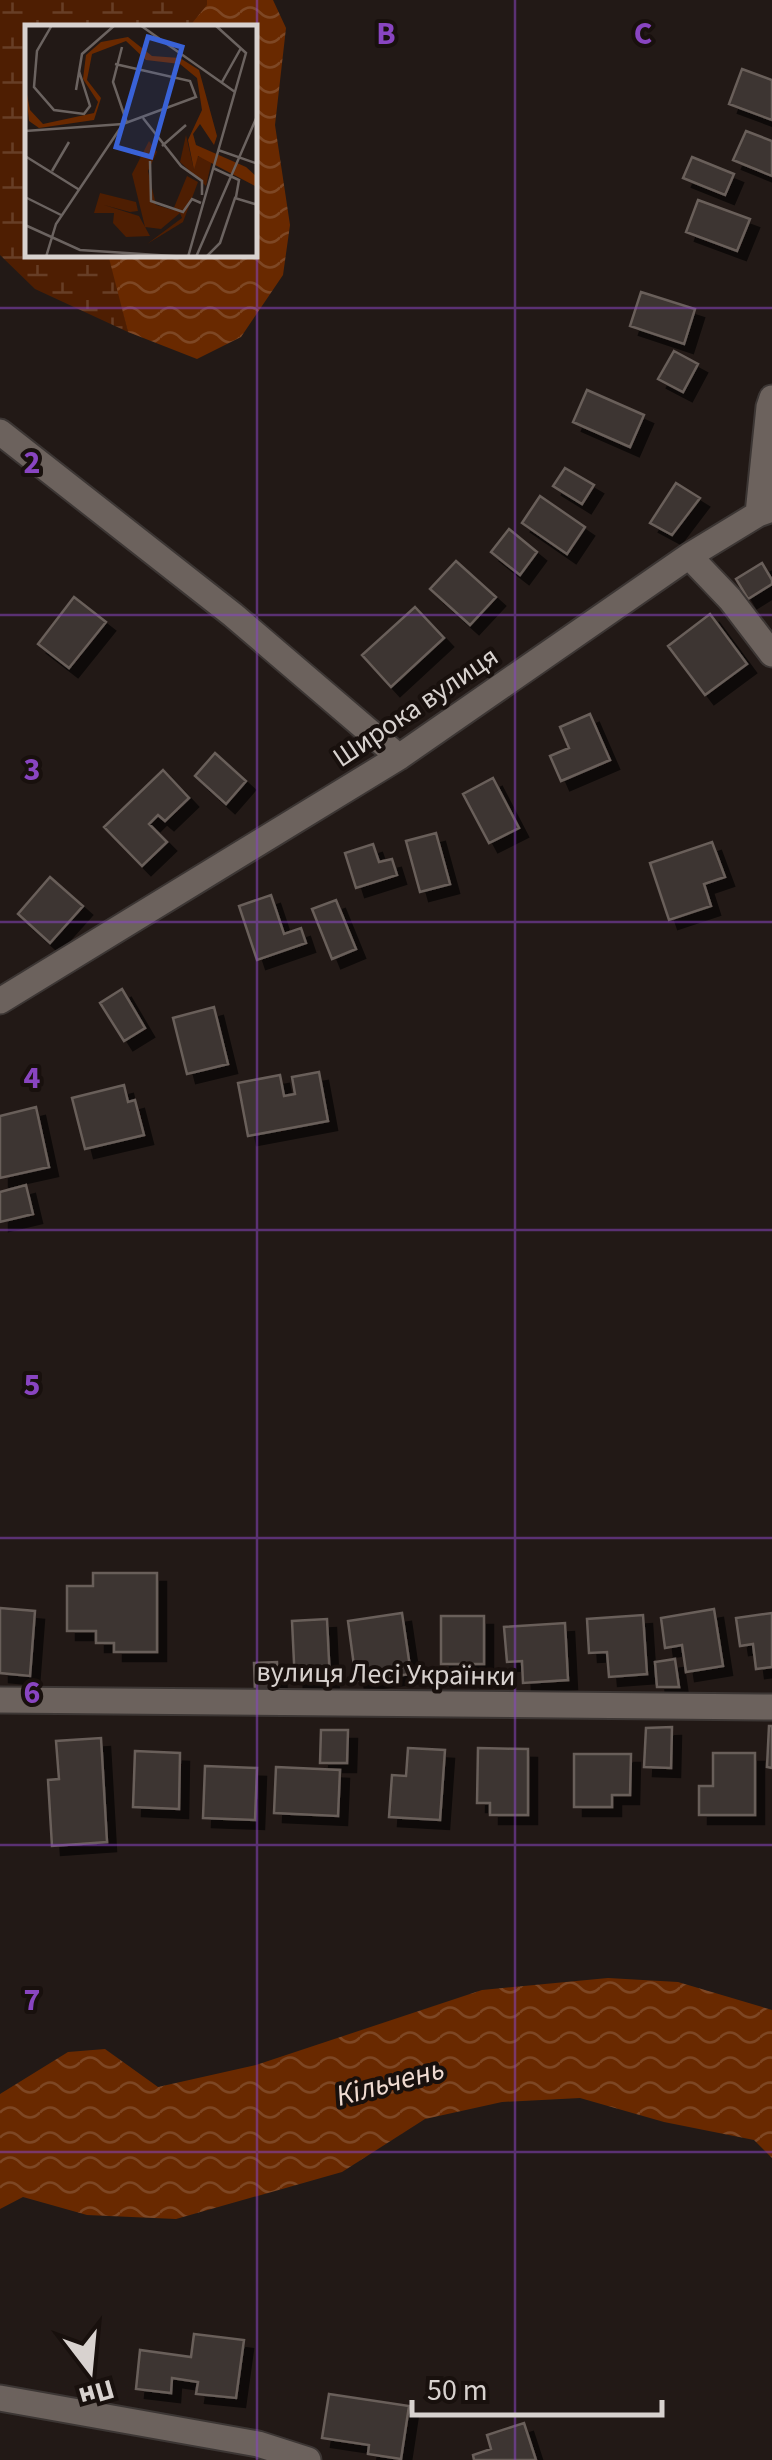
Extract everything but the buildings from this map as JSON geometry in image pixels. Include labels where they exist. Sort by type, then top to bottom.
[{"type":"street","name":"Широка вулиця","points":[[0,1001],[399,756],[689,556],[765,512],[772,398]]},
{"type":"street","points":[[0,432],[233,616],[399,756]]},
{"type":"street","points":[[689,556],[730,598],[772,654]]},
{"type":"street","name":"вулиця Лесі Українки","points":[[0,1700],[772,1707]]},
{"type":"street","points":[[0,2398],[258,2444],[308,2460]]},
{"type":"green space","points":[[0,0],[207,0],[208,5],[192,23],[182,25],[25,25],[25,258],[111,258],[128,332],[35,289],[0,255]]},
{"type":"water","points":[[207,0],[273,0],[286,28],[275,125],[290,225],[283,275],[241,337],[197,359],[128,332],[109,258],[258,258],[258,25],[182,25],[192,23]]},
{"type":"water","name":"Кільчень","points":[[608,1978],[678,1982],[772,2010],[772,2158],[754,2140],[664,2122],[580,2098],[502,2102],[425,2119],[342,2172],[176,2219],[87,2215],[23,2197],[0,2209],[0,2094],[68,2052],[105,2049],[158,2087],[256,2065],[482,1990]]}]
